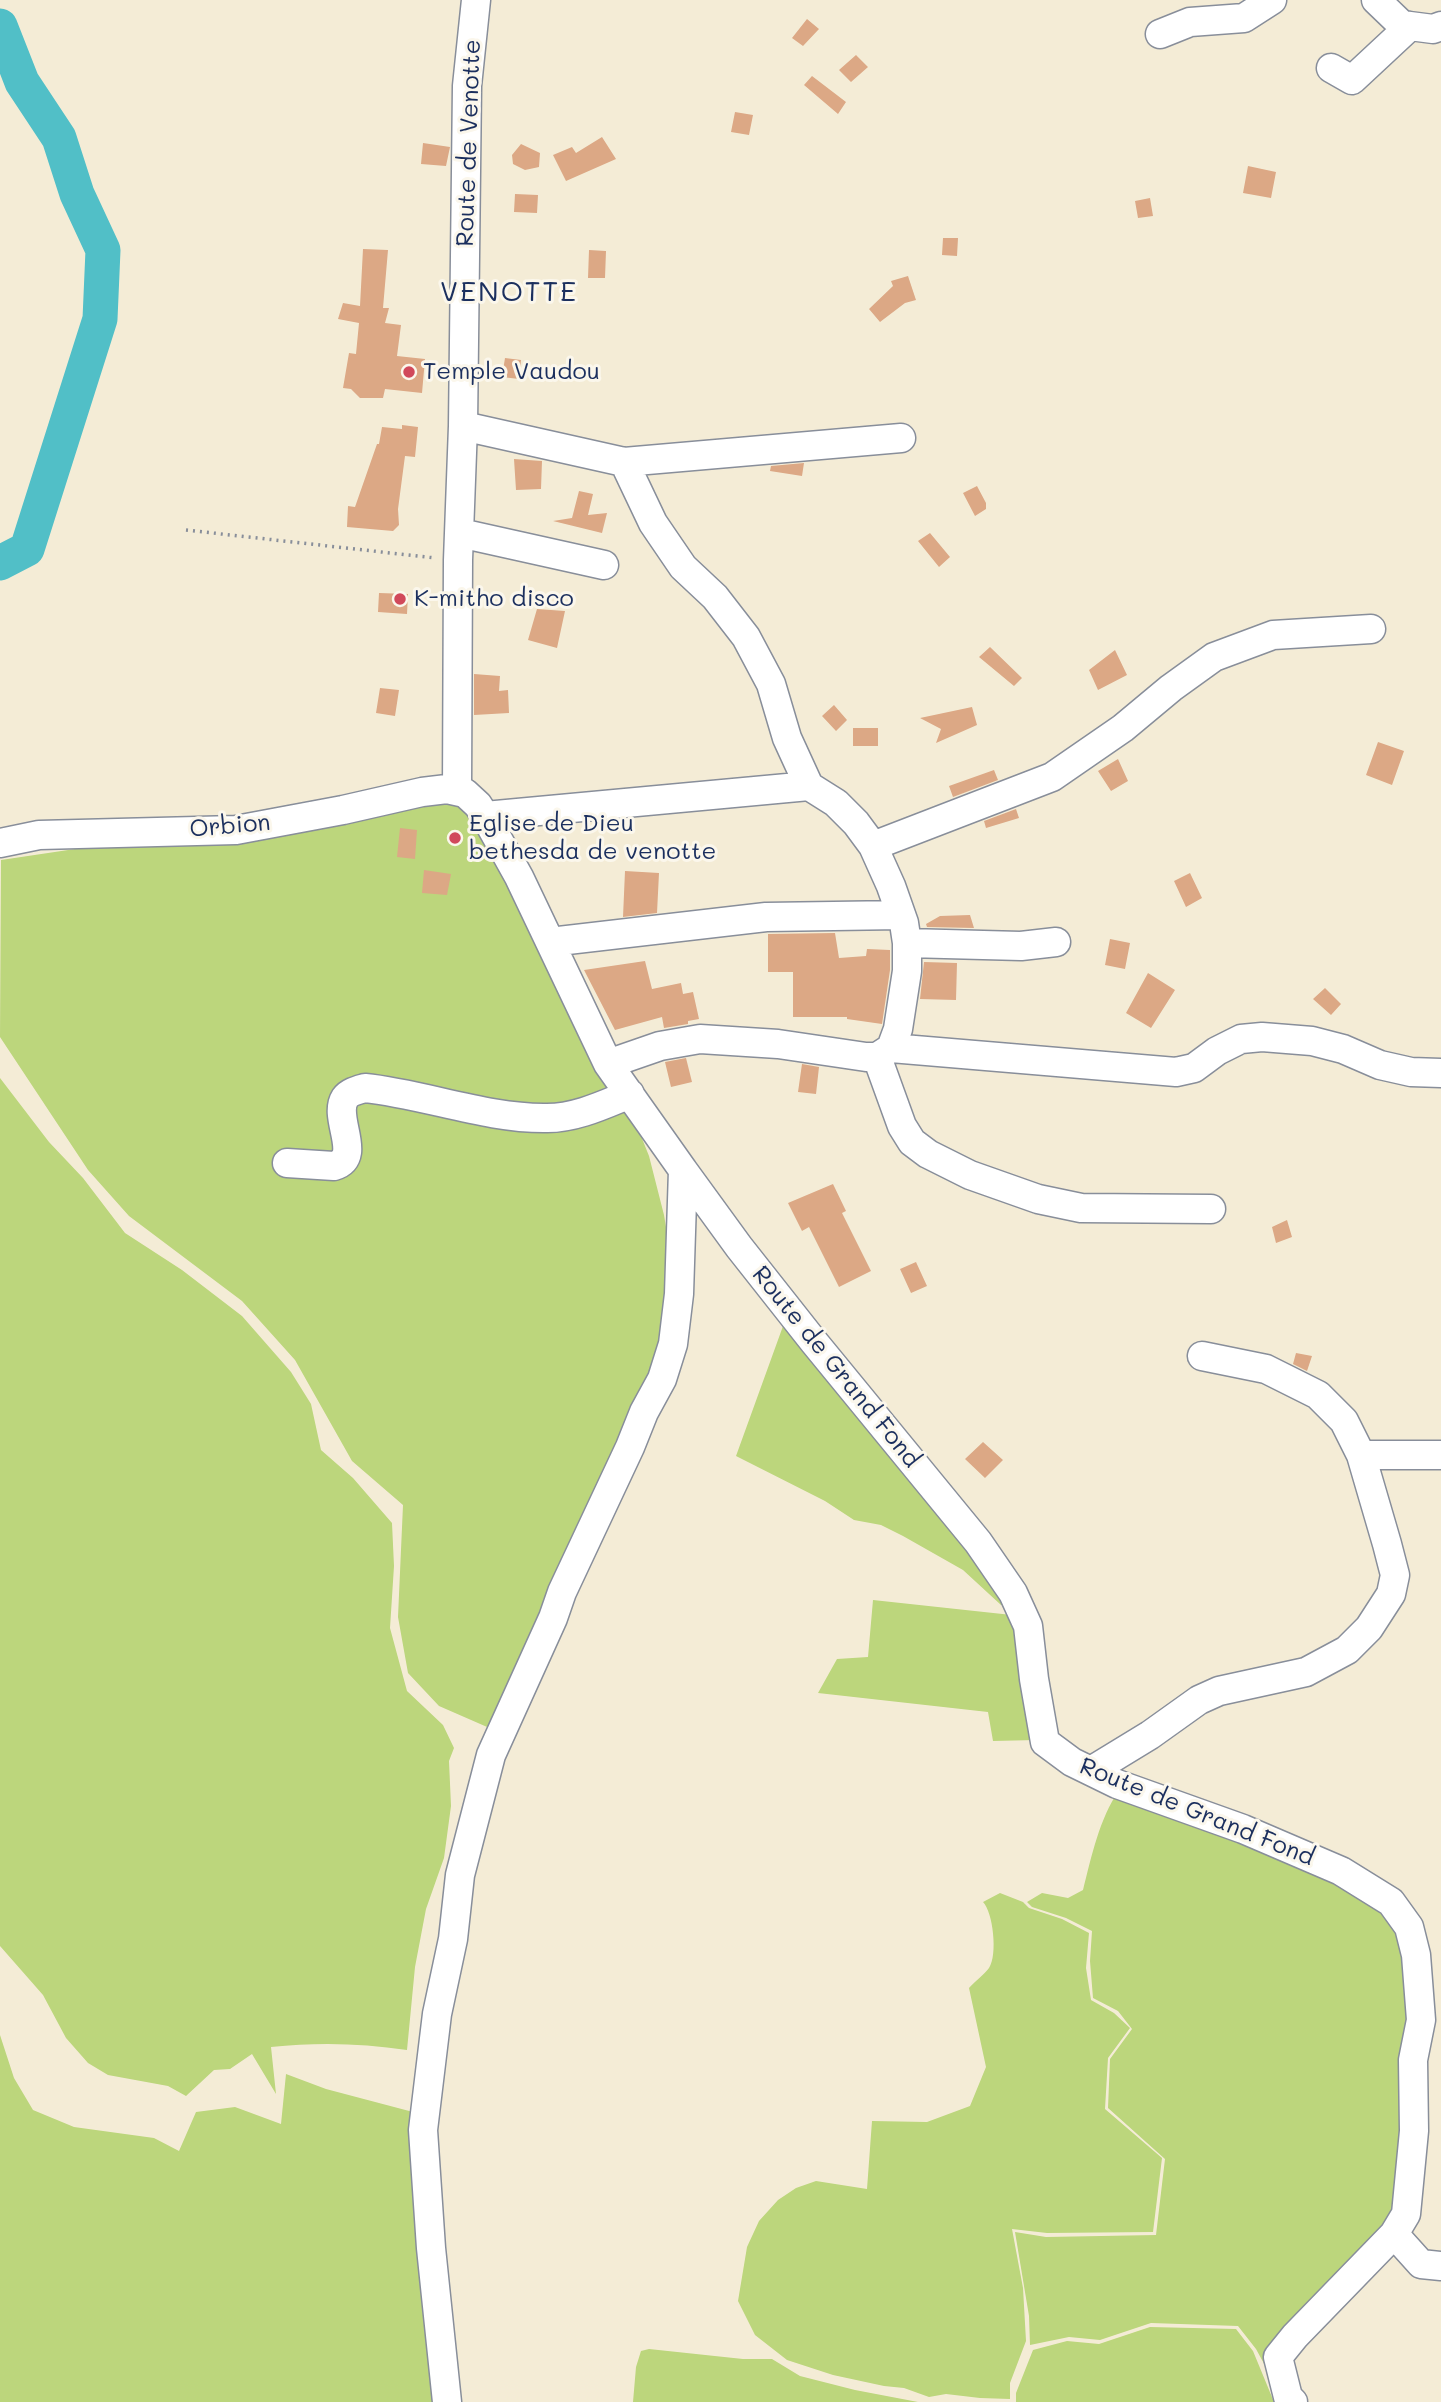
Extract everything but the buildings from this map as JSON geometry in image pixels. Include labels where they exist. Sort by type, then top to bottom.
[{"type":"street","name":"Route de Venotte","points":[[457,790],[467,86],[476,0]]},
{"type":"street","points":[[1160,34],[1189,22],[1244,18],[1272,0]]},
{"type":"street","points":[[1376,0],[1402,25],[1431,31]]},
{"type":"street","points":[[1331,68],[1352,80],[1431,31]]},
{"type":"street","points":[[463,426],[624,462],[901,438]]},
{"type":"street","points":[[624,462],[653,523],[683,567],[715,597],[746,637],[771,684],[787,738],[809,786],[836,803],[856,823],[873,846],[891,886],[907,943],[907,971],[898,1029],[884,1053],[902,1126],[912,1142],[928,1154],[970,1175],[1038,1199],[1081,1208],[1211,1209]]},
{"type":"street","points":[[459,547],[604,565]]},
{"type":"street","points":[[873,846],[1052,777],[1123,728],[1214,657],[1273,635],[1371,629]]},
{"type":"street","points":[[485,816],[809,786]]},
{"type":"street","name":"Orbion","points":[[0,843],[38,835],[236,830],[343,810],[405,795],[435,790],[457,790]]},
{"type":"street","name":"Route de Grand Fond","points":[[457,790],[472,800],[485,816],[519,877],[608,1064],[739,1247],[978,1542],[1013,1593],[1028,1626],[1045,1742],[1072,1762],[1117,1784],[1243,1829],[1341,1871],[1391,1902],[1409,1927],[1416,1955],[1420,2020],[1413,2060],[1414,2131],[1406,2214],[1394,2234],[1278,2357],[1288,2396],[1293,2402]]},
{"type":"street","points":[[550,942],[766,917],[901,915]]},
{"type":"street","points":[[907,943],[1021,946],[1056,942]]},
{"type":"street","points":[[608,1064],[660,1046],[700,1039],[778,1044],[851,1056],[884,1053],[1176,1072],[1194,1068],[1217,1051],[1241,1039],[1262,1037],[1312,1041],[1343,1049],[1380,1065],[1410,1072],[1441,1073]]},
{"type":"street","points":[[287,1163],[334,1166],[341,1164],[348,1149],[342,1108],[344,1099],[352,1092],[365,1088],[516,1116],[547,1118],[571,1116],[629,1094]]},
{"type":"street","points":[[447,2402],[431,2248],[423,2130],[437,2014],[453,1940],[460,1875],[491,1755],[553,1618],[562,1592],[644,1412],[662,1379],[673,1344],[679,1294],[683,1170]]},
{"type":"street","points":[[1091,1771],[1150,1735],[1199,1700],[1219,1691],[1306,1671],[1347,1650],[1369,1628],[1391,1594],[1395,1575],[1361,1455],[1344,1421],[1318,1395],[1266,1369],[1202,1356]]},
{"type":"street","points":[[1361,1455],[1441,1455]]},
{"type":"street","points":[[1394,2234],[1422,2264],[1441,2266]]},
{"type":"path","points":[[186,530],[459,547]]},
{"type":"green space","points":[[433,786],[477,812],[613,1066],[649,1156],[664,1215],[676,1287],[659,1364],[494,1730],[439,1706],[408,1673],[398,1617],[403,1505],[352,1461],[295,1360],[242,1301],[129,1216],[88,1170],[0,1037],[1,860],[189,832]]},
{"type":"green space","points":[[0,1078],[125,1233],[182,1270],[242,1316],[291,1372],[311,1404],[321,1450],[353,1478],[392,1523],[394,1566],[390,1628],[407,1691],[443,1725],[454,1748],[449,1761],[451,1806],[444,1858],[426,1909],[415,1967],[407,2050],[339,2044],[271,2047],[276,2094],[252,2054],[230,2069],[214,2070],[186,2096],[168,2086],[108,2075],[88,2063],[66,2038],[43,1995],[0,1946]]},
{"type":"green space","points":[[791,1304],[1020,1606],[1001,1605],[963,1570],[903,1536],[881,1525],[854,1520],[825,1501],[736,1456]]},
{"type":"green space","points":[[873,1600],[1021,1616],[1036,1740],[993,1741],[988,1712],[818,1693],[837,1659],[868,1657]]},
{"type":"green space","points":[[1119,1790],[1399,1896],[1427,2079],[1419,2195],[1284,2343],[1281,2395],[1256,2349],[1238,2326],[1151,2323],[1100,2340],[1069,2337],[1030,2345],[1029,2316],[1015,2232],[1046,2237],[1156,2235],[1165,2159],[1108,2108],[1110,2059],[1132,2029],[1118,2011],[1093,1998],[1090,1961],[1092,1931],[1066,1918],[1032,1907],[1027,1902],[1042,1893],[1068,1898],[1083,1890],[1101,1826]]},
{"type":"green space","points":[[1000,1893],[1089,1933],[1086,1968],[1091,2000],[1114,2013],[1130,2028],[1108,2058],[1105,2109],[1162,2158],[1153,2232],[1047,2233],[1012,2229],[1023,2288],[1026,2341],[1010,2383],[1010,2399],[946,2394],[929,2397],[904,2388],[833,2375],[787,2360],[755,2335],[738,2301],[747,2247],[759,2221],[778,2200],[796,2188],[816,2181],[867,2189],[872,2121],[927,2122],[970,2106],[986,2067],[969,1988],[987,1971],[992,1962],[992,1924],[983,1902]]},
{"type":"green space","points":[[0,2035],[14,2078],[33,2110],[74,2127],[154,2138],[179,2151],[196,2112],[235,2107],[281,2124],[286,2074],[326,2089],[413,2112],[435,2402],[0,2402]]},
{"type":"green space","points":[[1150,2327],[1236,2329],[1253,2351],[1274,2402],[1016,2402],[1016,2393],[1033,2350],[1067,2341],[1099,2344]]},
{"type":"green space","points":[[649,2349],[743,2359],[772,2359],[800,2376],[918,2402],[633,2402],[636,2367],[641,2351]]},
{"type":"waterway","points":[[0,26],[22,82],[59,138],[77,194],[103,250],[100,319],[27,549],[0,563]]},
{"type":"place","name":"Temple Vaudou","points":[[409,372]]},
{"type":"place","name":"K-mitho disco","points":[[400,599]]},
{"type":"place","name":"Eglise de Dieu bethesda de venotte","points":[[455,838]]},
{"type":"district","name":"VENOTTE","points":[[509,292]]}]
